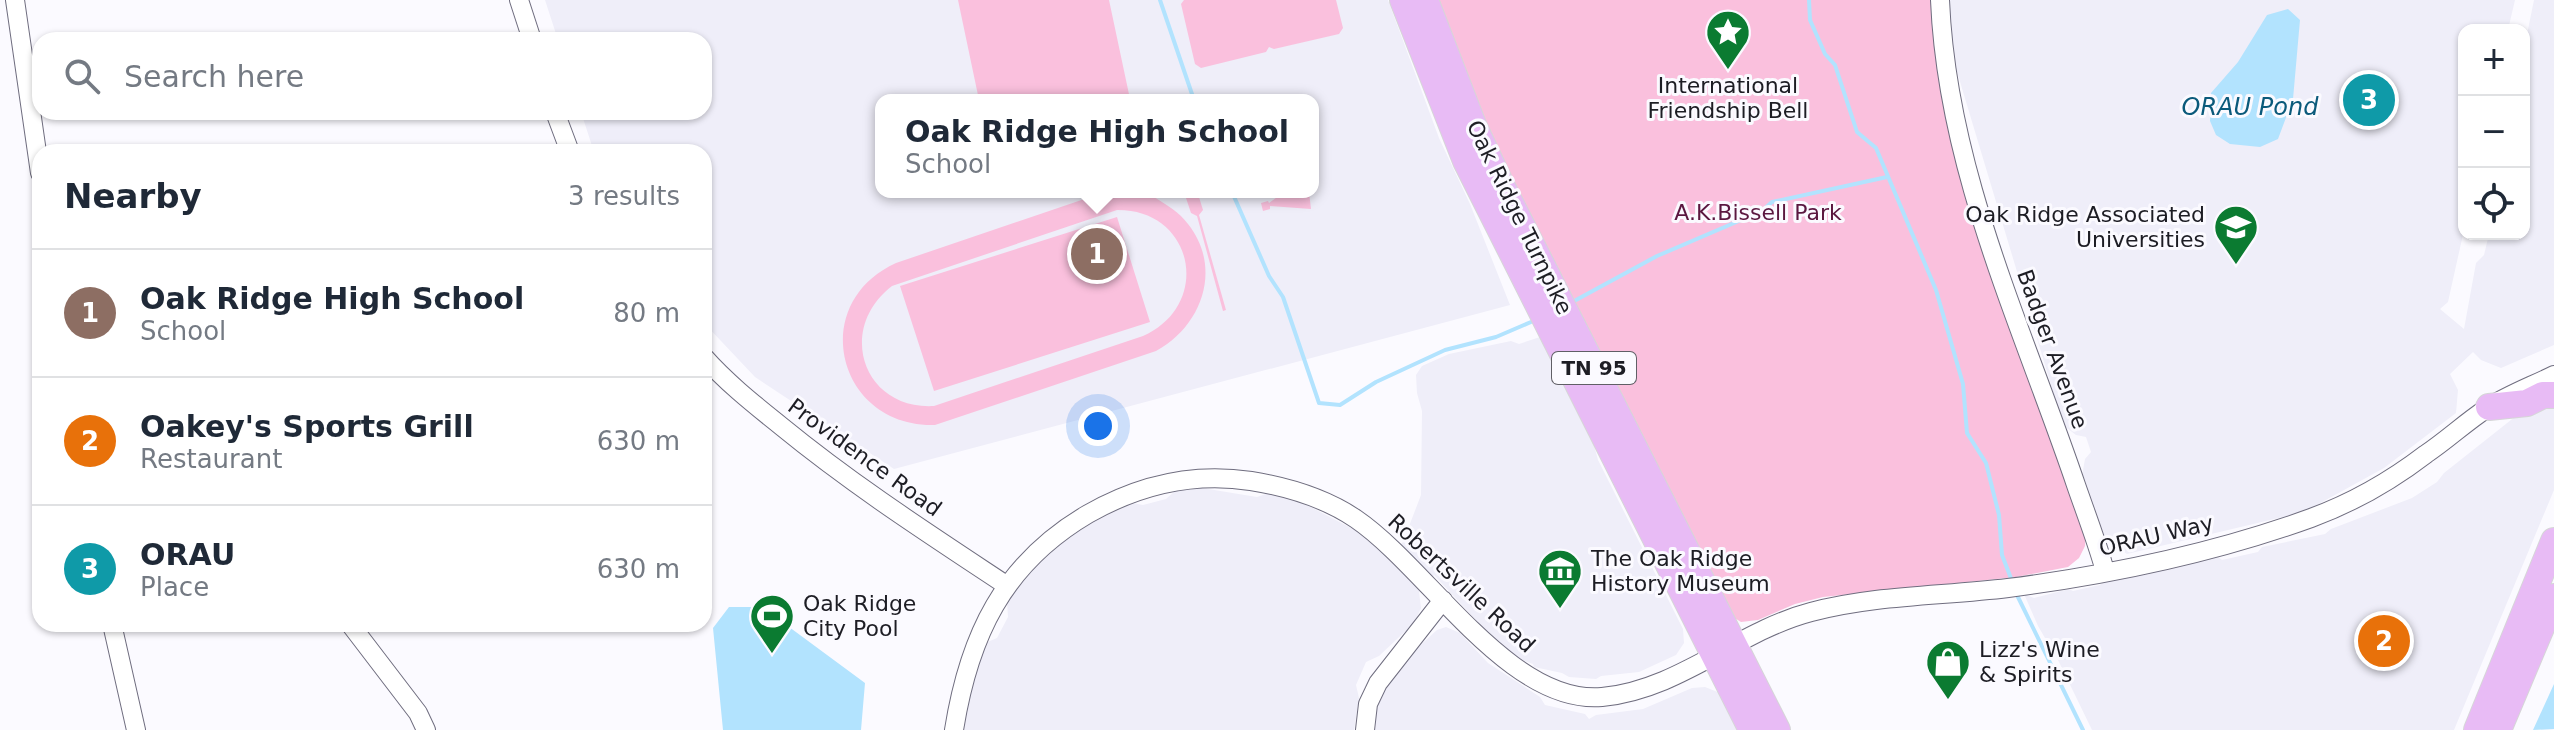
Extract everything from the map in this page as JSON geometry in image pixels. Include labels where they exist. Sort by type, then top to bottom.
[{"type":"highway","name":"Oak Ridge Turnpike","points":[[1403,0],[1466,161],[1724,650],[1777,730]]},
{"type":"highway","name":"Oak Ridge Turnpike","points":[[1425,0],[1473,125],[1724,650],[1752,730]]},
{"type":"highway","points":[[2489,407],[2527,403],[2543,395],[2554,395]]},
{"type":"highway","points":[[2477,730],[2554,541]]},
{"type":"highway","points":[[2498,730],[2554,597]]},
{"type":"street","points":[[15,0],[32,118]]},
{"type":"street","points":[[519,0],[529,32]]},
{"type":"street","name":"Badger Avenue","points":[[1940,0],[1948,84],[1964,159],[1987,235],[2105,571]]},
{"type":"street","points":[[32,120],[36,144]]},
{"type":"street","points":[[558,120],[567,144]]},
{"type":"street","name":"Providence Road","points":[[712,365],[753,403],[826,462],[1006,585]]},
{"type":"street","name":"ORAU Way","points":[[1724,650],[1796,616],[1815,611],[1854,603],[2021,586],[2105,571],[2256,536],[2316,516],[2367,493],[2422,458],[2489,407],[2554,375]]},
{"type":"street","name":"Robertsville Road","points":[[954,730],[971,652],[1006,585],[1060,530],[1112,500],[1146,487],[1168,483],[1237,479],[1282,486],[1323,501],[1354,518],[1382,539],[1517,670],[1568,695],[1588,698],[1637,691],[1724,650]]},
{"type":"street","points":[[1365,730],[1368,704],[1378,683],[1443,600]]},
{"type":"street","points":[[114,632],[136,730]]},
{"type":"street","points":[[356,632],[418,713],[426,730]]},
{"type":"shaded area","points":[[545,0],[1388,0],[1439,138],[1470,204],[1510,305],[894,469],[755,377],[712,331],[712,144],[591,144],[584,120],[712,120],[712,32],[555,32]]},
{"type":"shaded area","name":"Oak Ridge Associated Universities","points":[[1948,0],[2515,0],[2509,24],[2458,24],[2458,240],[2462,240],[2448,302],[2440,309],[2464,329],[2476,263],[2484,255],[2488,240],[2530,240],[2529,24],[2534,0],[2554,0],[2554,345],[2501,368],[2481,360],[2473,352],[2450,374],[2458,390],[2456,413],[2384,468],[2304,512],[2127,554],[2107,540],[2082,476],[2085,459],[2091,452],[2086,437],[2076,435],[2063,425],[1952,55]]},
{"type":"shaded area","points":[[1543,336],[1590,430],[1598,460],[1683,629],[1684,643],[1676,655],[1639,672],[1596,679],[1569,677],[1534,667],[1516,658],[1487,632],[1434,575],[1419,592],[1421,608],[1414,623],[1379,656],[1366,662],[1356,685],[1359,698],[1354,730],[964,730],[974,675],[985,643],[997,638],[1008,617],[1007,602],[1029,571],[1071,535],[1132,503],[1143,505],[1166,499],[1175,491],[1202,488],[1257,497],[1275,494],[1303,503],[1355,530],[1389,556],[1403,542],[1421,495],[1422,411],[1416,375],[1422,366],[1449,354],[1511,341],[1519,344]]},
{"type":"shaded area","points":[[2554,401],[2554,490],[2454,730],[2092,730],[2024,594],[2034,598],[2069,589],[2073,591],[2217,556],[2222,560],[2258,552],[2262,547],[2325,534],[2412,498],[2437,482],[2444,473],[2516,416]]},
{"type":"shaded area","points":[[1446,627],[1460,633],[1488,663],[1540,697],[1545,705],[1585,714],[1589,719],[1596,715],[1643,709],[1692,688],[1705,687],[1720,693],[1741,730],[1375,730],[1376,712],[1386,685],[1404,660],[1437,630]]},
{"type":"green space","points":[[958,0],[1109,0],[1129,94],[978,94]]},
{"type":"green space","points":[[1184,0],[1336,0],[1343,28],[1339,34],[1274,49],[1269,47],[1266,52],[1201,68],[1195,64],[1181,4]]},
{"type":"green space","name":"A.K.Bissell Park","points":[[1432,0],[1936,0],[1940,63],[2086,528],[2085,546],[2079,558],[2068,567],[2016,577],[1823,597],[1795,604],[1758,620],[1741,622],[1725,612],[1477,117]]},
{"type":"green space","points":[[1087,198],[1156,198],[1177,212],[1199,241],[1205,277],[1196,311],[1172,340],[1156,351],[935,425],[902,421],[875,407],[856,386],[845,360],[843,333],[850,306],[868,282],[896,263]],"holes":[[[1117,210],[1143,214],[1163,225],[1178,241],[1185,261],[1186,282],[1179,303],[1165,322],[1143,336],[934,406],[910,404],[890,395],[875,381],[865,364],[862,344],[865,323],[875,304],[892,286]]]},
{"type":"green space","points":[[1186,198],[1199,198],[1203,210],[1199,215],[1226,310],[1223,311],[1197,216],[1191,213]]},
{"type":"green space","points":[[1276,198],[1310,198],[1311,209],[1270,206],[1270,209],[1263,211],[1261,203],[1269,203]]},
{"type":"green space","points":[[1117,217],[1150,322],[934,391],[900,286]]},
{"type":"water","name":"ORAU Pond","points":[[2288,9],[2300,20],[2293,99],[2278,139],[2260,147],[2230,144],[2216,135],[2210,121],[2211,93],[2238,62],[2267,15]]},
{"type":"water","name":"Oak Ridge City Pool","points":[[729,607],[762,607],[865,683],[861,730],[723,730],[713,628]]},
{"type":"water","points":[[2554,684],[2554,729],[2533,730]]},
{"type":"waterway","points":[[1160,0],[1192,94]]},
{"type":"waterway","points":[[1809,0],[1810,20],[1825,54],[1835,65],[1857,132],[1876,148],[1936,290],[1963,384],[1967,433],[1986,463],[1999,515],[2002,555],[2012,581]]},
{"type":"waterway","points":[[1576,300],[1657,256],[1762,211],[1772,202],[1887,177]]},
{"type":"waterway","points":[[1235,198],[1269,276],[1283,297],[1319,403],[1340,405],[1376,382],[1445,350],[1496,337],[1531,322]]},
{"type":"waterway","points":[[2016,593],[2083,730]]},
{"type":"place","name":"International Friendship Bell","points":[[1728,71]]},
{"type":"place","name":"ORAU","points":[[2369,100]]},
{"type":"place","name":"Oak Ridge High School","points":[[1097,254]]},
{"type":"place","name":"Oak Ridge Associated Universities","points":[[2236,266]]},
{"type":"place","name":"The Oak Ridge History Museum","points":[[1560,610]]},
{"type":"place","name":"Oakey's Sports Grill","points":[[2384,641]]},
{"type":"place","name":"Oak Ridge City Pool","points":[[772,655]]},
{"type":"place","name":"Lizz's Wine & Spirits","points":[[1948,701]]}]
